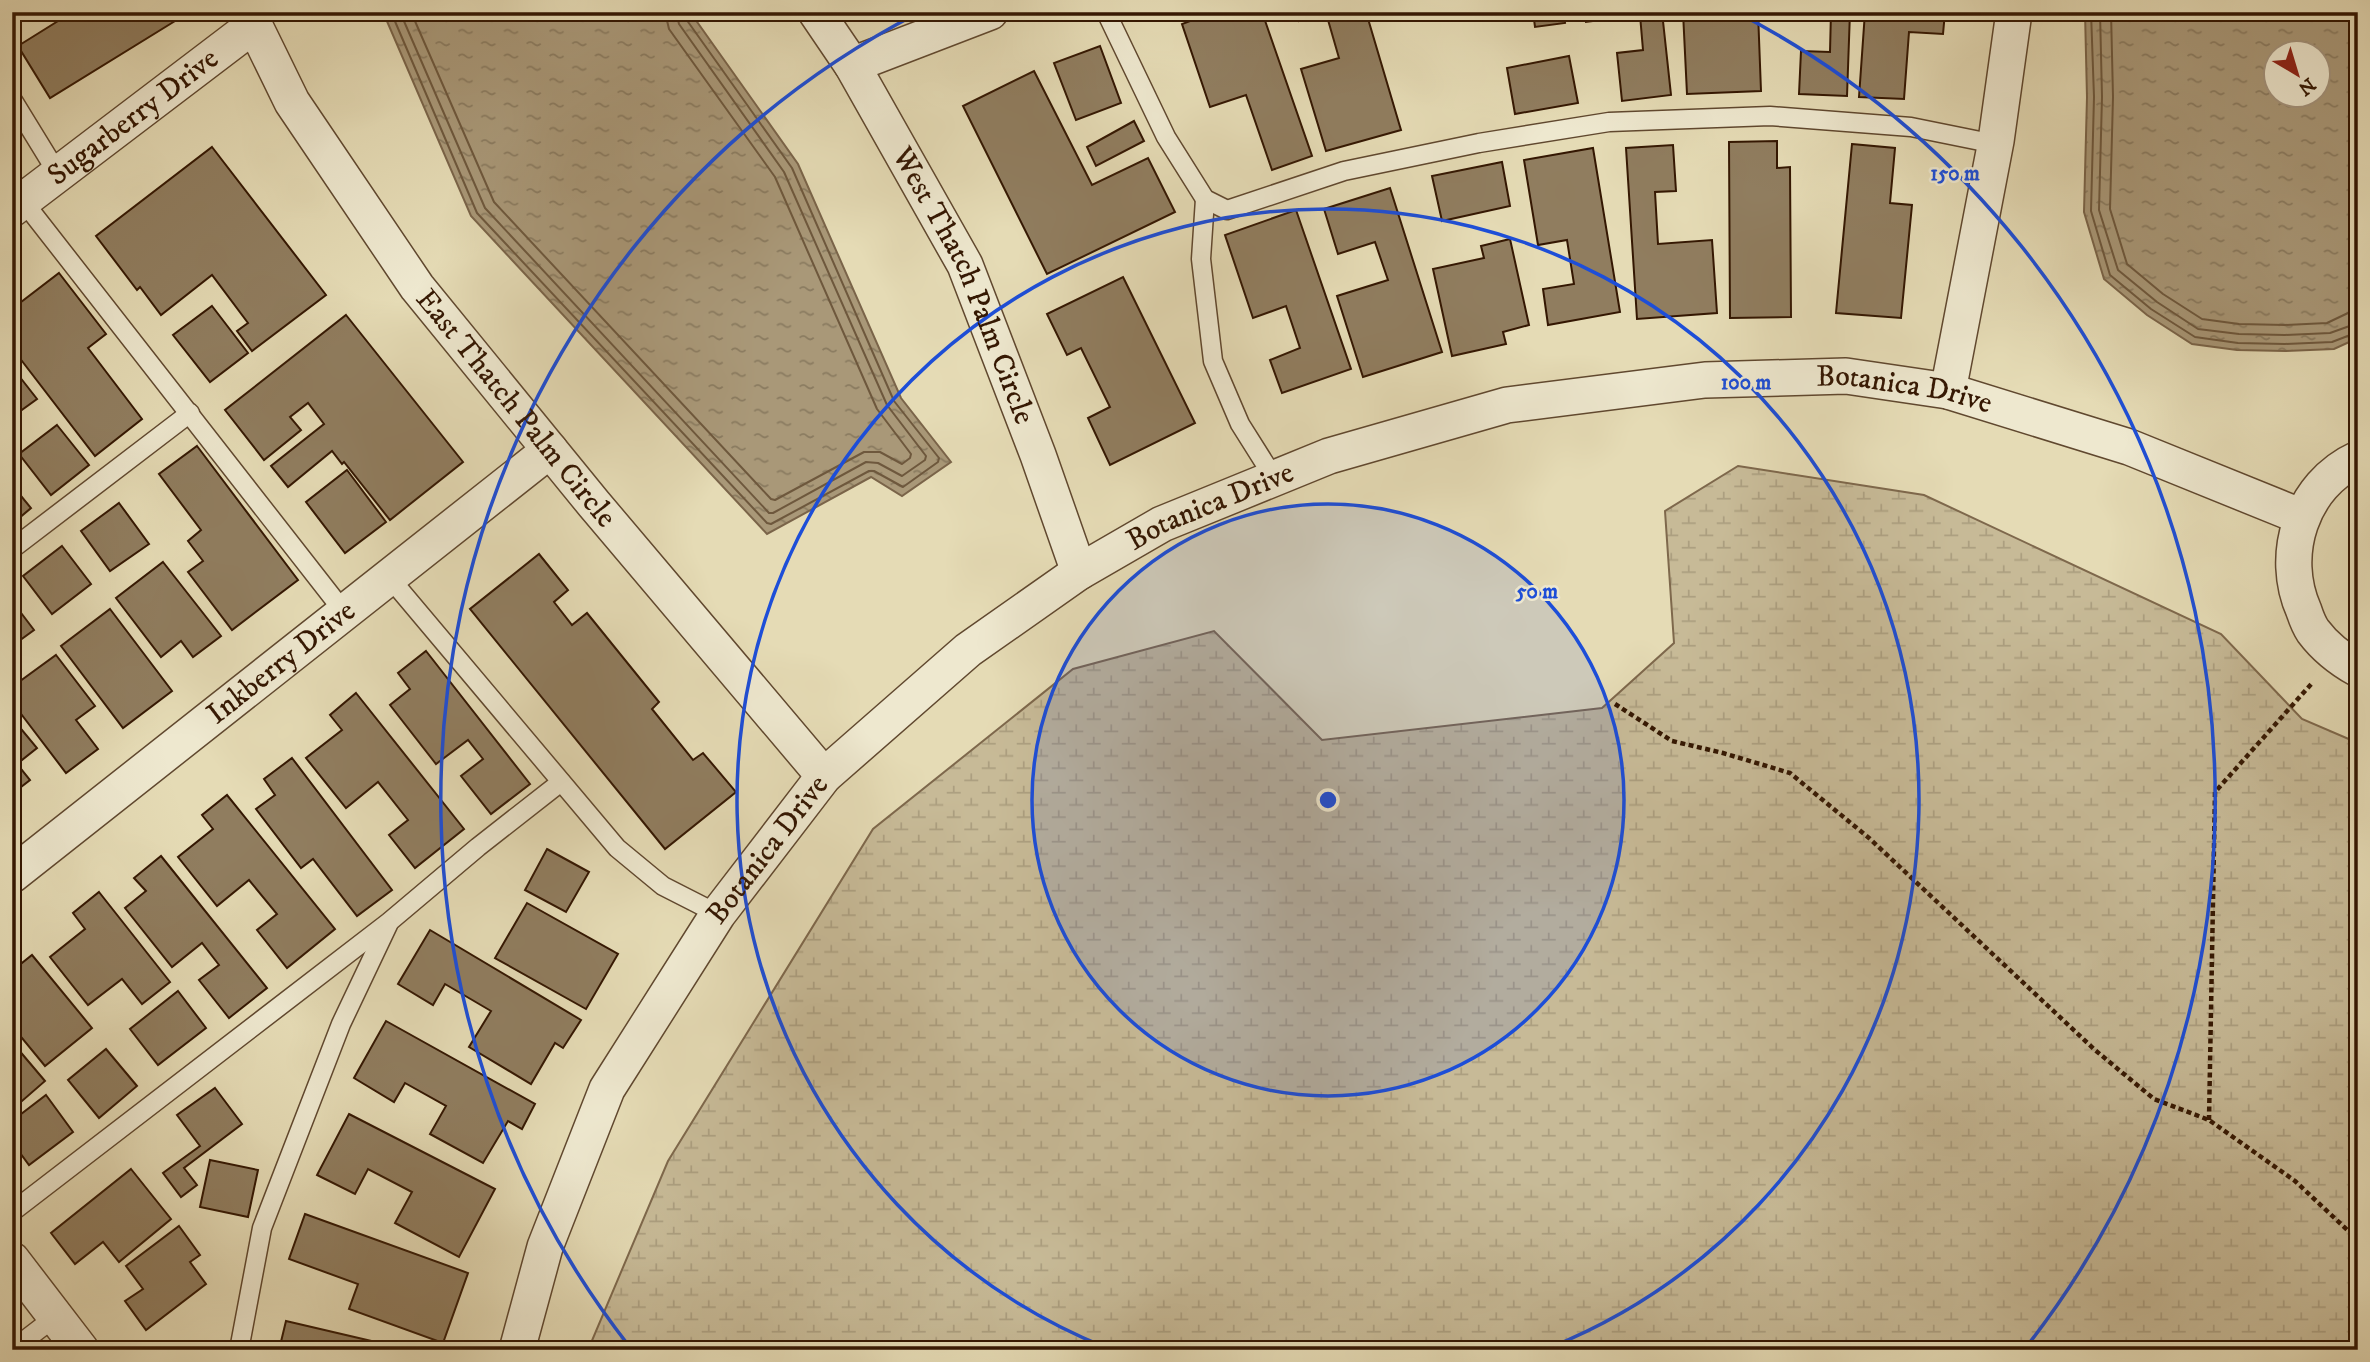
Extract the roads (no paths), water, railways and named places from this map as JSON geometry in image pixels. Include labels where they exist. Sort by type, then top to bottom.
[{"type":"street","name":"West Thatch Palm Circle","points":[[816,12],[852,65],[965,265],[1038,455],[1079,572]]},
{"type":"street","points":[[852,65],[990,12]]},
{"type":"street","points":[[1948,391],[1995,144],[2014,12]]},
{"type":"street","name":"Sugarberry Drive","points":[[18,205],[251,19]]},
{"type":"street","name":"East Thatch Palm Circle","points":[[251,19],[292,102],[417,287],[824,776]]},
{"type":"street","name":"Botanica Drive","points":[[517,1350],[545,1247],[607,1089],[718,914],[824,776],[968,650],[1079,572],[1162,524],[1329,456],[1507,405],[1705,380],[1846,376],[1948,391],[2129,447],[2302,517]]},
{"type":"street","name":"Inkberry Drive","points":[[12,875],[550,450]]},
{"type":"street","points":[[2358,459],[2347,464],[2319,489],[2302,517],[2292,551],[2295,592],[2312,629],[2339,658],[2358,669]]},
{"type":"street","points":[[12,1260],[80,1350]]},
{"type":"lane","points":[[1106,12],[1166,136],[1205,199],[1227,210],[1345,171],[1609,122],[1770,116],[1911,127],[1995,144]]},
{"type":"lane","points":[[12,99],[58,174]]},
{"type":"lane","points":[[1205,199],[1201,259],[1213,361],[1240,424],[1274,478]]},
{"type":"lane","points":[[18,205],[190,413],[344,612]]},
{"type":"lane","points":[[12,550],[190,413]]},
{"type":"lane","points":[[389,577],[617,848],[663,886],[718,914]]},
{"type":"lane","points":[[12,1212],[389,922],[561,782]]},
{"type":"lane","points":[[239,1350],[262,1228],[341,1024],[389,922]]},
{"type":"lane","points":[[12,1350],[55,1317]]},
{"type":"water","points":[[383,12],[690,12],[798,164],[901,398],[951,462],[902,496],[871,477],[767,534],[471,216]]},
{"type":"water","points":[[2085,12],[2358,12],[2358,338],[2334,349],[2285,351],[2237,350],[2192,344],[2147,315],[2104,279],[2084,212],[2087,97]]}]
